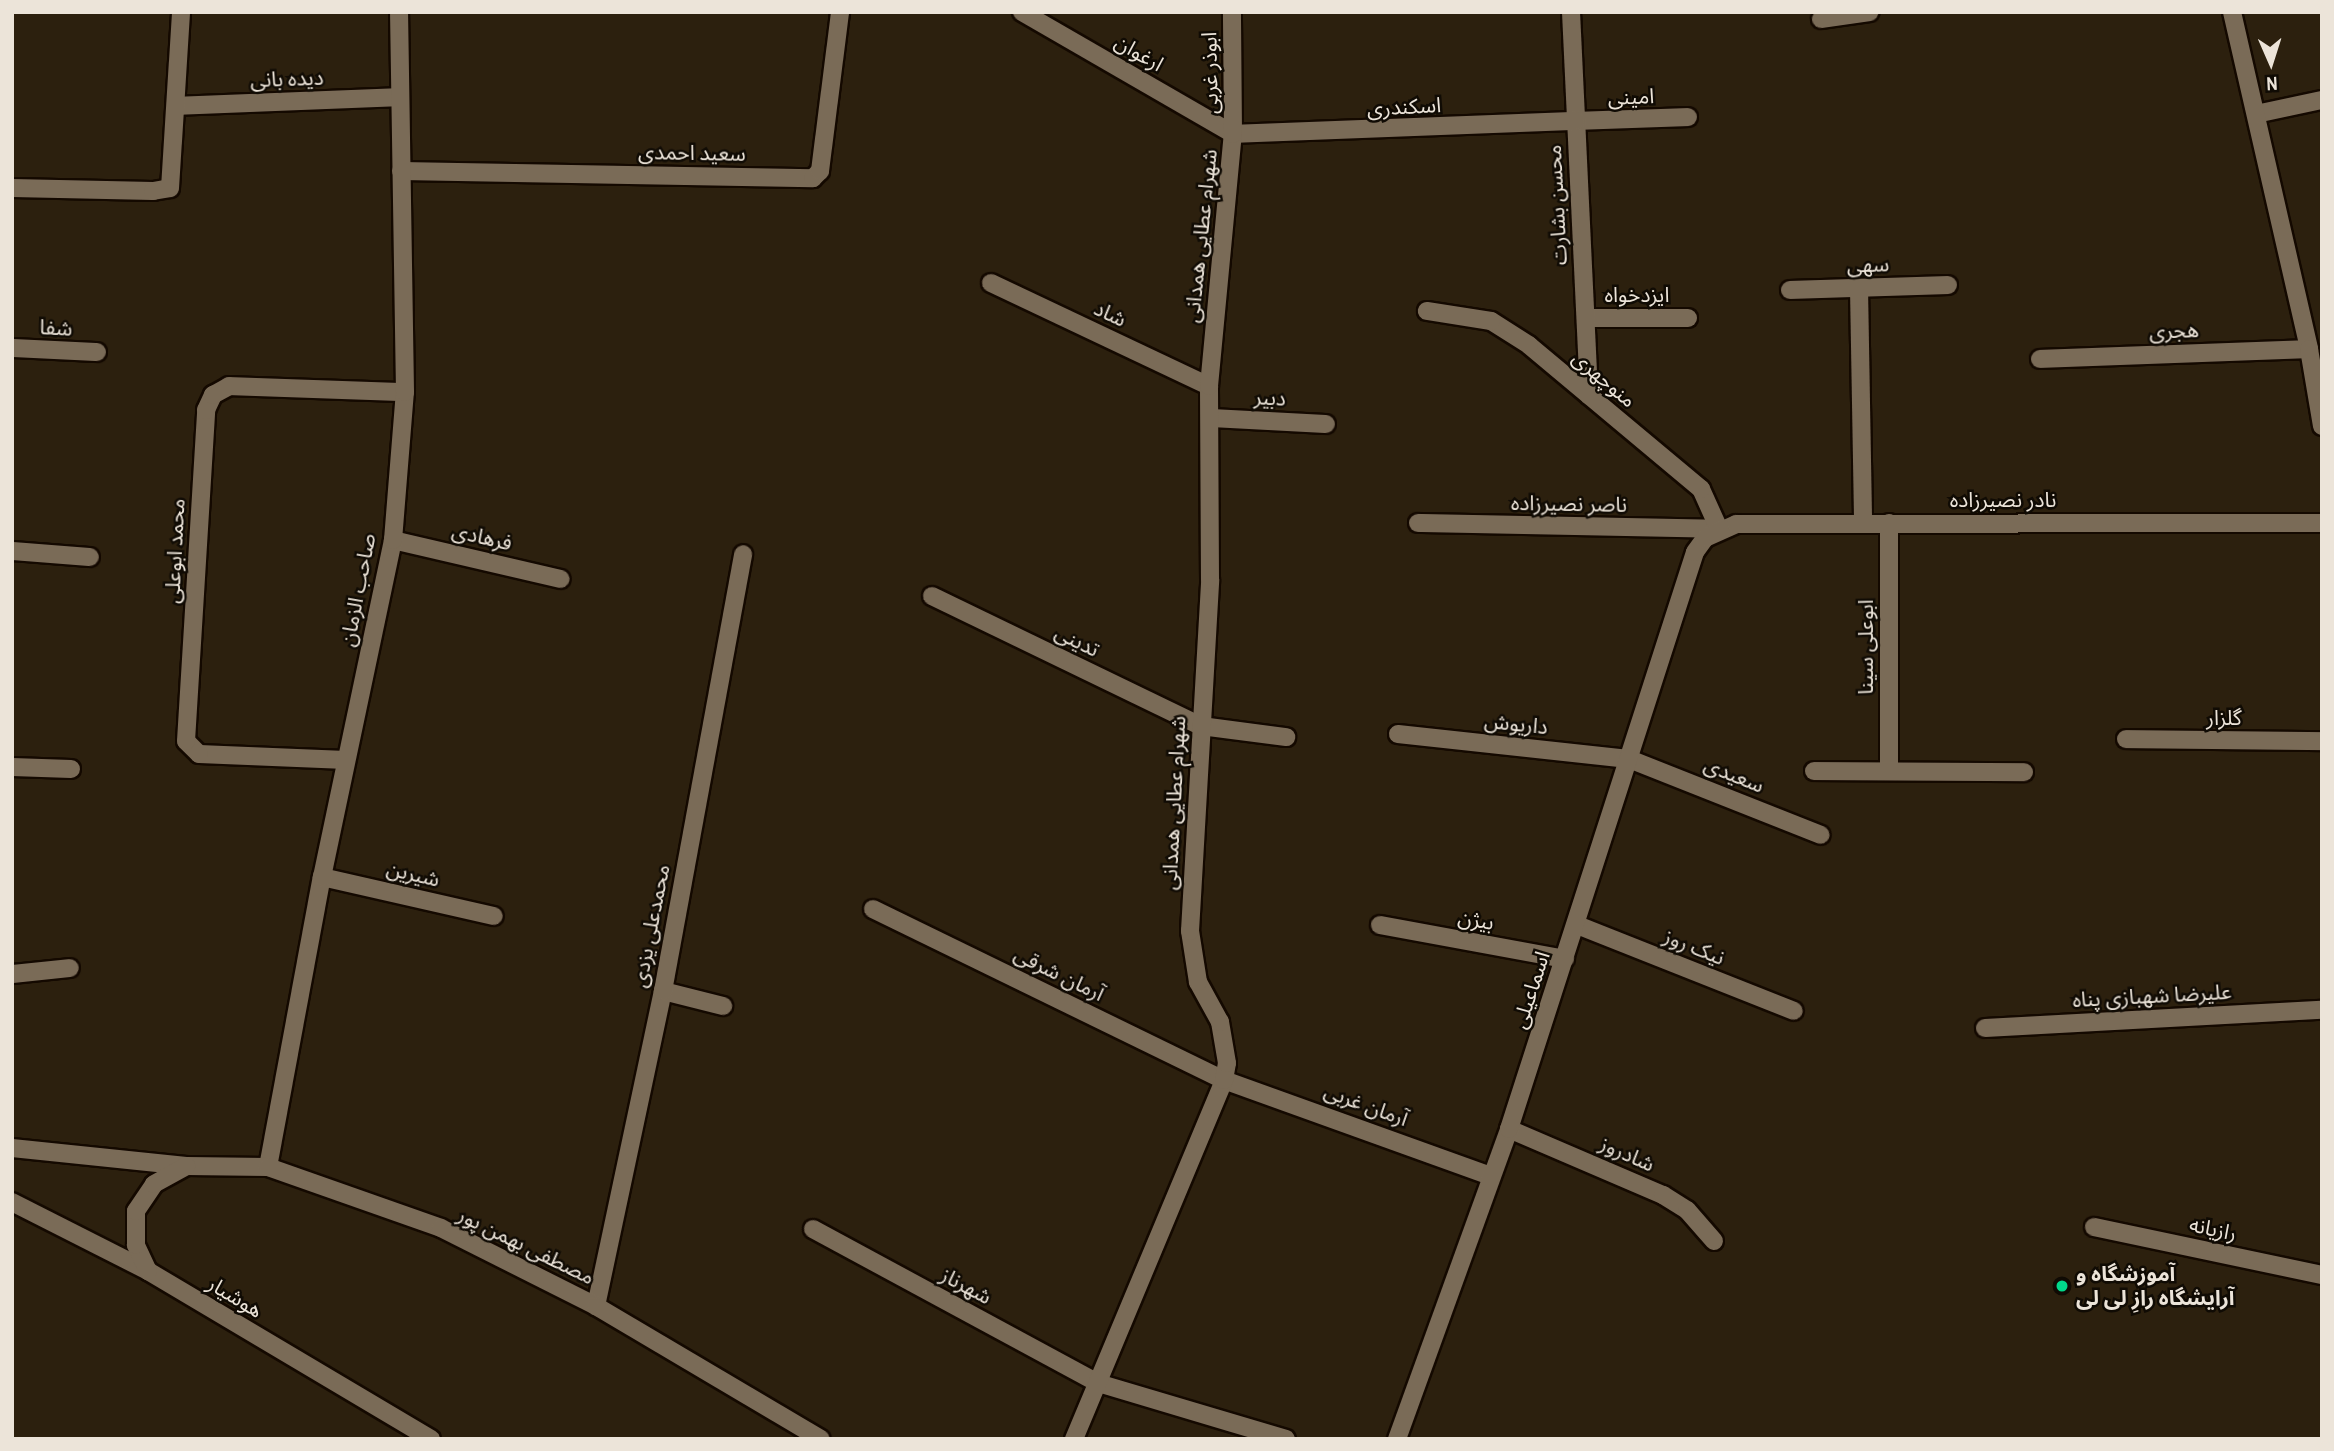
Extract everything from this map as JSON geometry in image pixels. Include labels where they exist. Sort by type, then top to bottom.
[{"type":"street","points":[[12,188],[153,191],[170,188],[181,12]]},
{"type":"street","name":"صاحب الزمان","points":[[268,1167],[322,877],[393,540],[405,393],[399,12]]},
{"type":"street","name":"سعید احمدی","points":[[401,171],[813,178],[820,171],[840,12]]},
{"type":"street","name":"ارغوان","points":[[1022,12],[1233,134]]},
{"type":"street","name":"ابوذر غربی","points":[[1232,12],[1233,134]]},
{"type":"street","name":"محسن بشارت","points":[[1571,12],[1589,396]]},
{"type":"street","points":[[1821,19],[1870,12]]},
{"type":"street","points":[[2232,12],[2309,349],[2322,426]]},
{"type":"street","name":"دیده بانی","points":[[176,106],[400,97]]},
{"type":"street","points":[[2256,114],[2322,100]]},
{"type":"street","name":"امینی","points":[[1576,121],[1688,117]]},
{"type":"street","name":"اسکندری","points":[[1233,134],[1576,121]]},
{"type":"street","name":"شهرام عطایی همدانی","points":[[1074,1439],[1224,1080],[1227,1063],[1220,1022],[1198,982],[1189,931],[1210,580],[1209,386],[1233,134]]},
{"type":"street","name":"شاد","points":[[991,283],[1209,386]]},
{"type":"street","name":"سهی","points":[[1790,290],[1948,285]]},
{"type":"street","points":[[1858,288],[1863,523]]},
{"type":"street","name":"منوچهری","points":[[1427,310],[1491,321],[1529,345],[1701,489],[1719,529]]},
{"type":"street","name":"ایزدخواه","points":[[1586,318],[1688,318]]},
{"type":"street","name":"شفا","points":[[12,348],[97,352]]},
{"type":"street","name":"هجری","points":[[2040,359],[2309,349]]},
{"type":"street","name":"محمد ابوعلی","points":[[346,760],[199,754],[187,741],[206,410],[213,395],[229,386],[405,393]]},
{"type":"street","name":"دبیر","points":[[1211,418],[1326,424]]},
{"type":"street","name":"ناصر نصیرزاده","points":[[1418,523],[1719,529]]},
{"type":"street","name":"ابوعلی سینا","points":[[1889,523],[1889,771]]},
{"type":"street","name":"نادر نصیرزاده","points":[[1719,529],[1736,524],[2322,523]]},
{"type":"street","name":"اسماعیلی","points":[[1397,1439],[1509,1129],[1577,925],[1695,552],[1705,538],[1719,529]]},
{"type":"street","name":"فرهادی","points":[[393,540],[561,579]]},
{"type":"street","points":[[12,551],[90,556]]},
{"type":"street","name":"محمدعلی یزدی","points":[[596,1306],[663,991],[743,554]]},
{"type":"street","name":"تدینی","points":[[932,596],[1201,726],[1286,737]]},
{"type":"street","name":"داریوش","points":[[1398,734],[1629,759]]},
{"type":"street","name":"گلزار","points":[[2126,740],[2322,741]]},
{"type":"street","name":"سعیدی","points":[[1629,759],[1821,835]]},
{"type":"street","points":[[12,767],[71,769]]},
{"type":"street","points":[[1814,771],[2024,772]]},
{"type":"street","name":"شیرین","points":[[322,877],[494,916]]},
{"type":"street","name":"آرمان شرقی","points":[[873,909],[1224,1080]]},
{"type":"street","name":"بیژن","points":[[1380,925],[1565,959]]},
{"type":"street","name":"نیک روز","points":[[1577,925],[1794,1011]]},
{"type":"street","points":[[12,974],[70,968]]},
{"type":"street","points":[[663,991],[723,1006]]},
{"type":"street","name":"علیرضا شهبازی پناه","points":[[1985,1028],[2322,1010]]},
{"type":"street","name":"آرمان غربی","points":[[1224,1080],[1491,1176]]},
{"type":"street","name":"شادروز","points":[[1509,1129],[1663,1195],[1687,1210],[1714,1241]]},
{"type":"street","name":"مصطفی بهمن پور","points":[[12,1148],[186,1166],[268,1167],[441,1228],[596,1306],[821,1439]]},
{"type":"street","points":[[148,1272],[136,1245],[135,1211],[154,1184],[186,1166]]},
{"type":"street","name":"هوشیار","points":[[12,1202],[148,1272],[431,1439]]},
{"type":"street","name":"رازیانه","points":[[2094,1227],[2322,1275]]},
{"type":"street","name":"شهرناز","points":[[813,1229],[1098,1383]]},
{"type":"street","points":[[1098,1383],[1286,1439]]},
{"type":"place","name":"آموزشگاه و آرایشگاه رازِ لی لی","points":[[2062,1286]]}]
